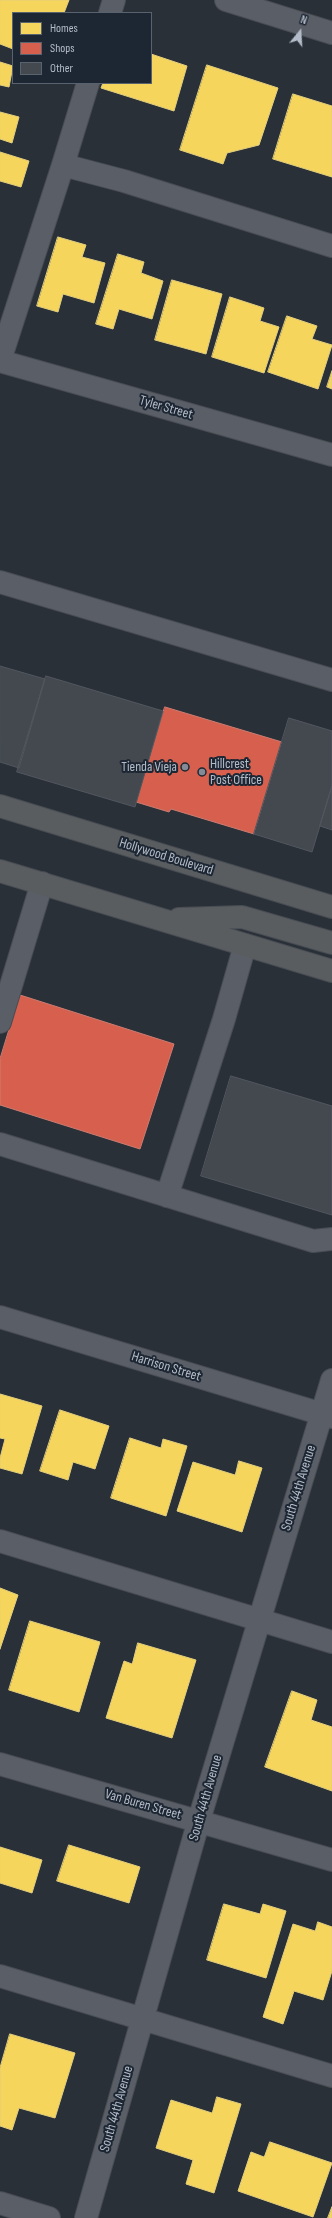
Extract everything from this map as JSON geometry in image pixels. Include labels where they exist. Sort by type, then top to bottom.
[{"type":"highway","name":"Hollywood Boulevard","points":[[0,806],[332,907]]},
{"type":"highway","points":[[0,871],[332,971]]},
{"type":"highway","points":[[162,920],[242,917],[332,943]]},
{"type":"street","points":[[110,12],[114,0]]},
{"type":"street","points":[[226,0],[332,33]]},
{"type":"street","points":[[0,361],[88,84]]},
{"type":"street","points":[[63,165],[124,181],[332,246]]},
{"type":"street","name":"Tyler Street","points":[[0,361],[332,454]]},
{"type":"street","points":[[0,582],[332,680]]},
{"type":"street","points":[[0,1022],[42,883]]},
{"type":"street","points":[[167,1196],[224,1019],[245,945]]},
{"type":"street","points":[[0,1144],[313,1241],[332,1239]]},
{"type":"street","name":"Harrison Street","points":[[0,1317],[327,1415]]},
{"type":"street","name":"South 44th Avenue","points":[[86,2218],[199,1820],[259,1620],[327,1415],[332,1380]]},
{"type":"street","points":[[0,1541],[332,1642]]},
{"type":"street","name":"Van Buren Street","points":[[0,1764],[199,1820],[332,1860]]},
{"type":"street","points":[[0,1976],[332,2076]]},
{"type":"street","points":[[0,2203],[49,2218]]},
{"type":"building: Homes","points":[[0,0],[69,0],[64,12],[12,12],[12,49],[0,44]]},
{"type":"building: Homes","points":[[152,54],[187,66],[174,111],[101,88],[103,84],[152,84]]},
{"type":"building: Homes","points":[[0,62],[12,66],[12,71],[9,87],[0,85]]},
{"type":"building: Homes","points":[[207,65],[278,88],[259,145],[227,153],[223,164],[180,150]]},
{"type":"building: Homes","points":[[293,94],[332,106],[332,177],[273,159]]},
{"type":"building: Homes","points":[[0,112],[19,117],[12,143],[0,139]]},
{"type":"building: Homes","points":[[0,152],[29,161],[21,187],[0,181]]},
{"type":"building: Homes","points":[[58,237],[86,245],[82,257],[105,263],[94,303],[63,294],[58,312],[37,306]]},
{"type":"building: Homes","points":[[118,254],[144,262],[141,273],[163,281],[152,319],[119,309],[113,329],[96,324]]},
{"type":"building: Homes","points":[[172,280],[222,294],[206,354],[155,340]]},
{"type":"building: Homes","points":[[230,297],[264,308],[260,321],[279,327],[264,373],[212,357]]},
{"type":"building: Homes","points":[[287,316],[317,326],[312,339],[332,345],[318,389],[268,372]]},
{"type":"building: Homes","points":[[332,371],[332,389],[327,387]]},
{"type":"building: Homes","points":[[0,1394],[42,1406],[22,1474],[0,1468],[0,1458],[5,1439],[0,1438]]},
{"type":"building: Homes","points":[[60,1410],[109,1426],[95,1469],[73,1462],[68,1480],[40,1471]]},
{"type":"building: Homes","points":[[130,1438],[161,1448],[163,1439],[187,1446],[166,1516],[111,1498]]},
{"type":"building: Homes","points":[[239,1461],[262,1468],[242,1532],[177,1511],[193,1462],[235,1475]]},
{"type":"building: Homes","points":[[0,1588],[18,1595],[0,1649]]},
{"type":"building: Homes","points":[[30,1621],[100,1642],[79,1712],[9,1690]]},
{"type":"building: Homes","points":[[138,1643],[196,1660],[172,1738],[106,1718],[124,1661],[132,1664]]},
{"type":"building: Homes","points":[[292,1691],[317,1700],[311,1720],[332,1727],[332,1791],[265,1767]]},
{"type":"building: Homes","points":[[69,1845],[140,1867],[129,1903],[57,1881]]},
{"type":"building: Homes","points":[[0,1847],[42,1860],[32,1893],[0,1883]]},
{"type":"building: Homes","points":[[224,1904],[260,1914],[263,1904],[286,1911],[266,1978],[207,1960]]},
{"type":"building: Homes","points":[[318,1922],[332,1927],[332,1971],[323,2000],[294,1991],[283,2024],[263,2017],[293,1924],[315,1931]]},
{"type":"building: Homes","points":[[10,2034],[75,2053],[55,2118],[19,2108],[12,2130],[0,2126],[0,2068]]},
{"type":"building: Homes","points":[[217,2097],[241,2104],[214,2193],[186,2184],[193,2160],[156,2148],[171,2100],[212,2113]]},
{"type":"building: Homes","points":[[270,2142],[332,2163],[313,2217],[238,2191],[251,2152],[264,2157]]},
{"type":"building: Homes","points":[[332,2207],[332,2218],[328,2218]]},
{"type":"building: Shops","points":[[165,707],[282,742],[254,834],[171,809],[169,812],[136,802]]},
{"type":"building: Shops","points":[[20,995],[174,1044],[140,1149],[0,1105],[0,1059]]},
{"type":"building: Other","points":[[0,666],[45,679],[19,768],[0,762]]},
{"type":"building: Other","points":[[46,676],[163,711],[135,807],[17,772]]},
{"type":"building: Other","points":[[289,718],[332,731],[332,786],[312,852],[254,834]]},
{"type":"building: Other","points":[[332,786],[332,830],[320,826]]},
{"type":"building: Other","points":[[231,1076],[332,1106],[332,1215],[201,1176]]},
{"type":"place","name":"Tienda Vieja","points":[[185,767]]},
{"type":"place","name":"Hillcrest Post Office","points":[[202,772]]}]
